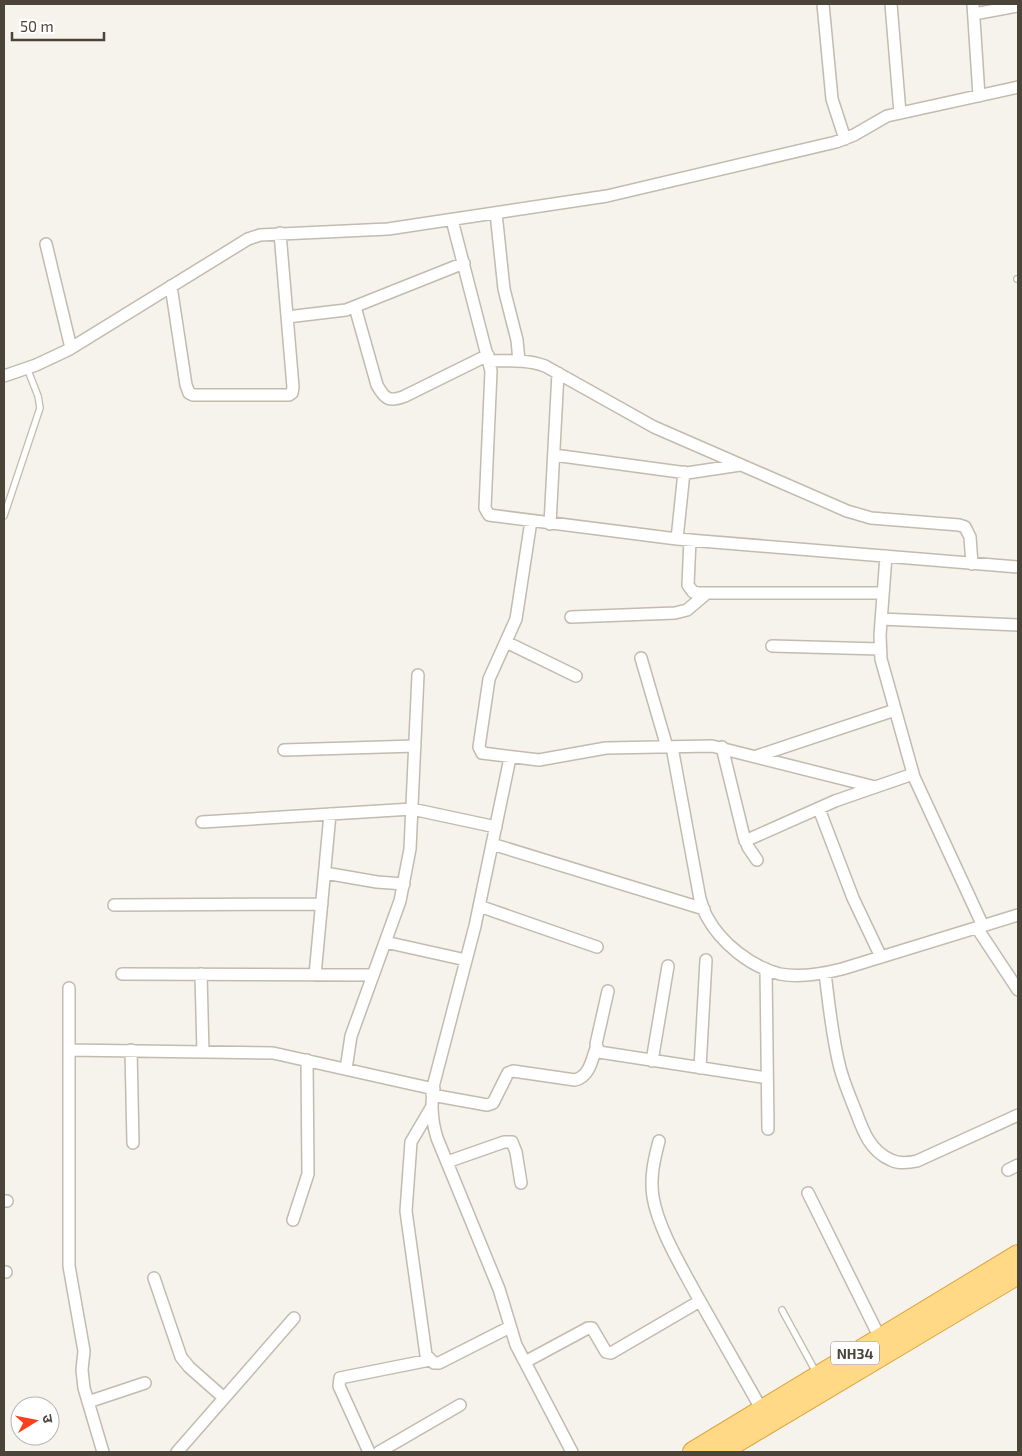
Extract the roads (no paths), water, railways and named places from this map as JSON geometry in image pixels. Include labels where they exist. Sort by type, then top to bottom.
[{"type":"highway","name":"NH34","points":[[692,1452],[1018,1255]]},
{"type":"highway","name":"NH34","points":[[720,1452],[1018,1274]]},
{"type":"street","points":[[823,4],[832,99],[845,139]]},
{"type":"street","points":[[891,4],[900,113]]},
{"type":"street","points":[[979,96],[974,9],[1018,6]]},
{"type":"street","points":[[4,376],[28,368],[71,348],[248,239],[260,235],[388,229],[614,195],[845,139],[880,120],[900,113],[1018,87]]},
{"type":"street","points":[[496,213],[504,289],[517,340],[519,361]]},
{"type":"street","points":[[452,220],[489,358],[492,380],[486,513],[492,516],[550,524],[677,539],[1018,567]]},
{"type":"street","points":[[172,286],[186,385],[189,393],[193,395],[289,395],[292,393],[293,387],[280,234]]},
{"type":"street","points":[[46,244],[71,348]]},
{"type":"street","points":[[287,317],[337,312],[355,307],[464,263]]},
{"type":"street","points":[[355,307],[378,385],[381,393],[387,399],[396,400],[489,358],[536,362],[654,427],[858,515],[871,518],[960,525],[965,527],[970,537],[972,564]]},
{"type":"street","points":[[550,524],[558,373]]},
{"type":"street","points":[[554,455],[693,473],[740,465]]},
{"type":"street","points":[[677,539],[684,472]]},
{"type":"street","points":[[530,521],[516,619],[489,679],[479,747],[482,754],[539,760],[606,748],[712,746],[875,787]]},
{"type":"street","points":[[690,540],[688,585],[693,592],[883,593]]},
{"type":"street","points":[[886,556],[880,649],[912,774],[980,927],[1018,990]]},
{"type":"street","points":[[571,617],[675,613],[686,610],[707,593]]},
{"type":"street","points":[[881,619],[1018,625]]},
{"type":"street","points":[[506,642],[576,676]]},
{"type":"street","points":[[772,646],[880,649]]},
{"type":"street","points":[[641,658],[669,747],[700,899],[707,918],[736,951],[766,969],[780,974],[824,973],[1018,915]]},
{"type":"street","points":[[346,1069],[351,1036],[400,901],[404,884],[410,849],[418,675]]},
{"type":"street","points":[[757,756],[895,710]]},
{"type":"street","points":[[284,750],[414,746]]},
{"type":"street","points":[[722,747],[745,841],[757,860]]},
{"type":"street","points":[[510,758],[479,906],[433,1092],[432,1120],[437,1138],[500,1288],[516,1345],[572,1452]]},
{"type":"street","points":[[745,841],[835,801],[912,774]]},
{"type":"street","points":[[202,822],[412,809],[496,827]]},
{"type":"street","points":[[819,809],[853,898],[881,957]]},
{"type":"street","points":[[315,975],[330,814]]},
{"type":"street","points":[[492,844],[704,909]]},
{"type":"street","points":[[325,874],[404,884]]},
{"type":"street","points":[[114,905],[322,904]]},
{"type":"street","points":[[479,906],[597,947]]},
{"type":"street","points":[[385,942],[466,960]]},
{"type":"street","points":[[700,1068],[706,960]]},
{"type":"street","points":[[652,1061],[668,966]]},
{"type":"street","points":[[766,969],[768,1128]]},
{"type":"street","points":[[824,973],[836,1051],[843,1081],[865,1135],[871,1145],[882,1156],[892,1161],[905,1163],[917,1161],[1018,1115]]},
{"type":"street","points":[[122,974],[373,975]]},
{"type":"street","points":[[202,974],[203,1052]]},
{"type":"street","points":[[69,988],[69,1266],[83,1342],[82,1379],[103,1452]]},
{"type":"street","points":[[69,1050],[273,1053],[346,1069],[487,1105],[493,1103],[508,1073],[581,1079],[586,1074],[596,1048],[608,991]]},
{"type":"street","points":[[596,1048],[603,1053],[767,1078]]},
{"type":"street","points":[[131,1050],[133,1143]]},
{"type":"street","points":[[293,1220],[308,1174],[308,1060]]},
{"type":"street","points":[[431,1108],[411,1142],[406,1212],[426,1355],[434,1363],[439,1363],[510,1327]]},
{"type":"street","points":[[659,1140],[652,1168],[651,1182],[653,1199],[660,1222],[700,1301],[762,1410]]},
{"type":"street","points":[[447,1162],[504,1142],[512,1142],[516,1152],[520,1183]]},
{"type":"street","points":[[808,1193],[880,1338]]},
{"type":"street","points":[[154,1278],[181,1357],[189,1368],[224,1398]]},
{"type":"street","points":[[525,1362],[588,1328],[592,1328],[596,1332],[606,1352],[611,1353],[700,1301]]},
{"type":"street","points":[[177,1452],[294,1318]]},
{"type":"street","points":[[369,1452],[339,1386],[340,1378],[430,1360]]},
{"type":"street","points":[[88,1402],[145,1383]]},
{"type":"street","points":[[379,1452],[460,1405]]},
{"type":"lane","points":[[4,516],[40,408],[38,396],[28,368]]},
{"type":"lane","points":[[782,1310],[818,1376]]}]
